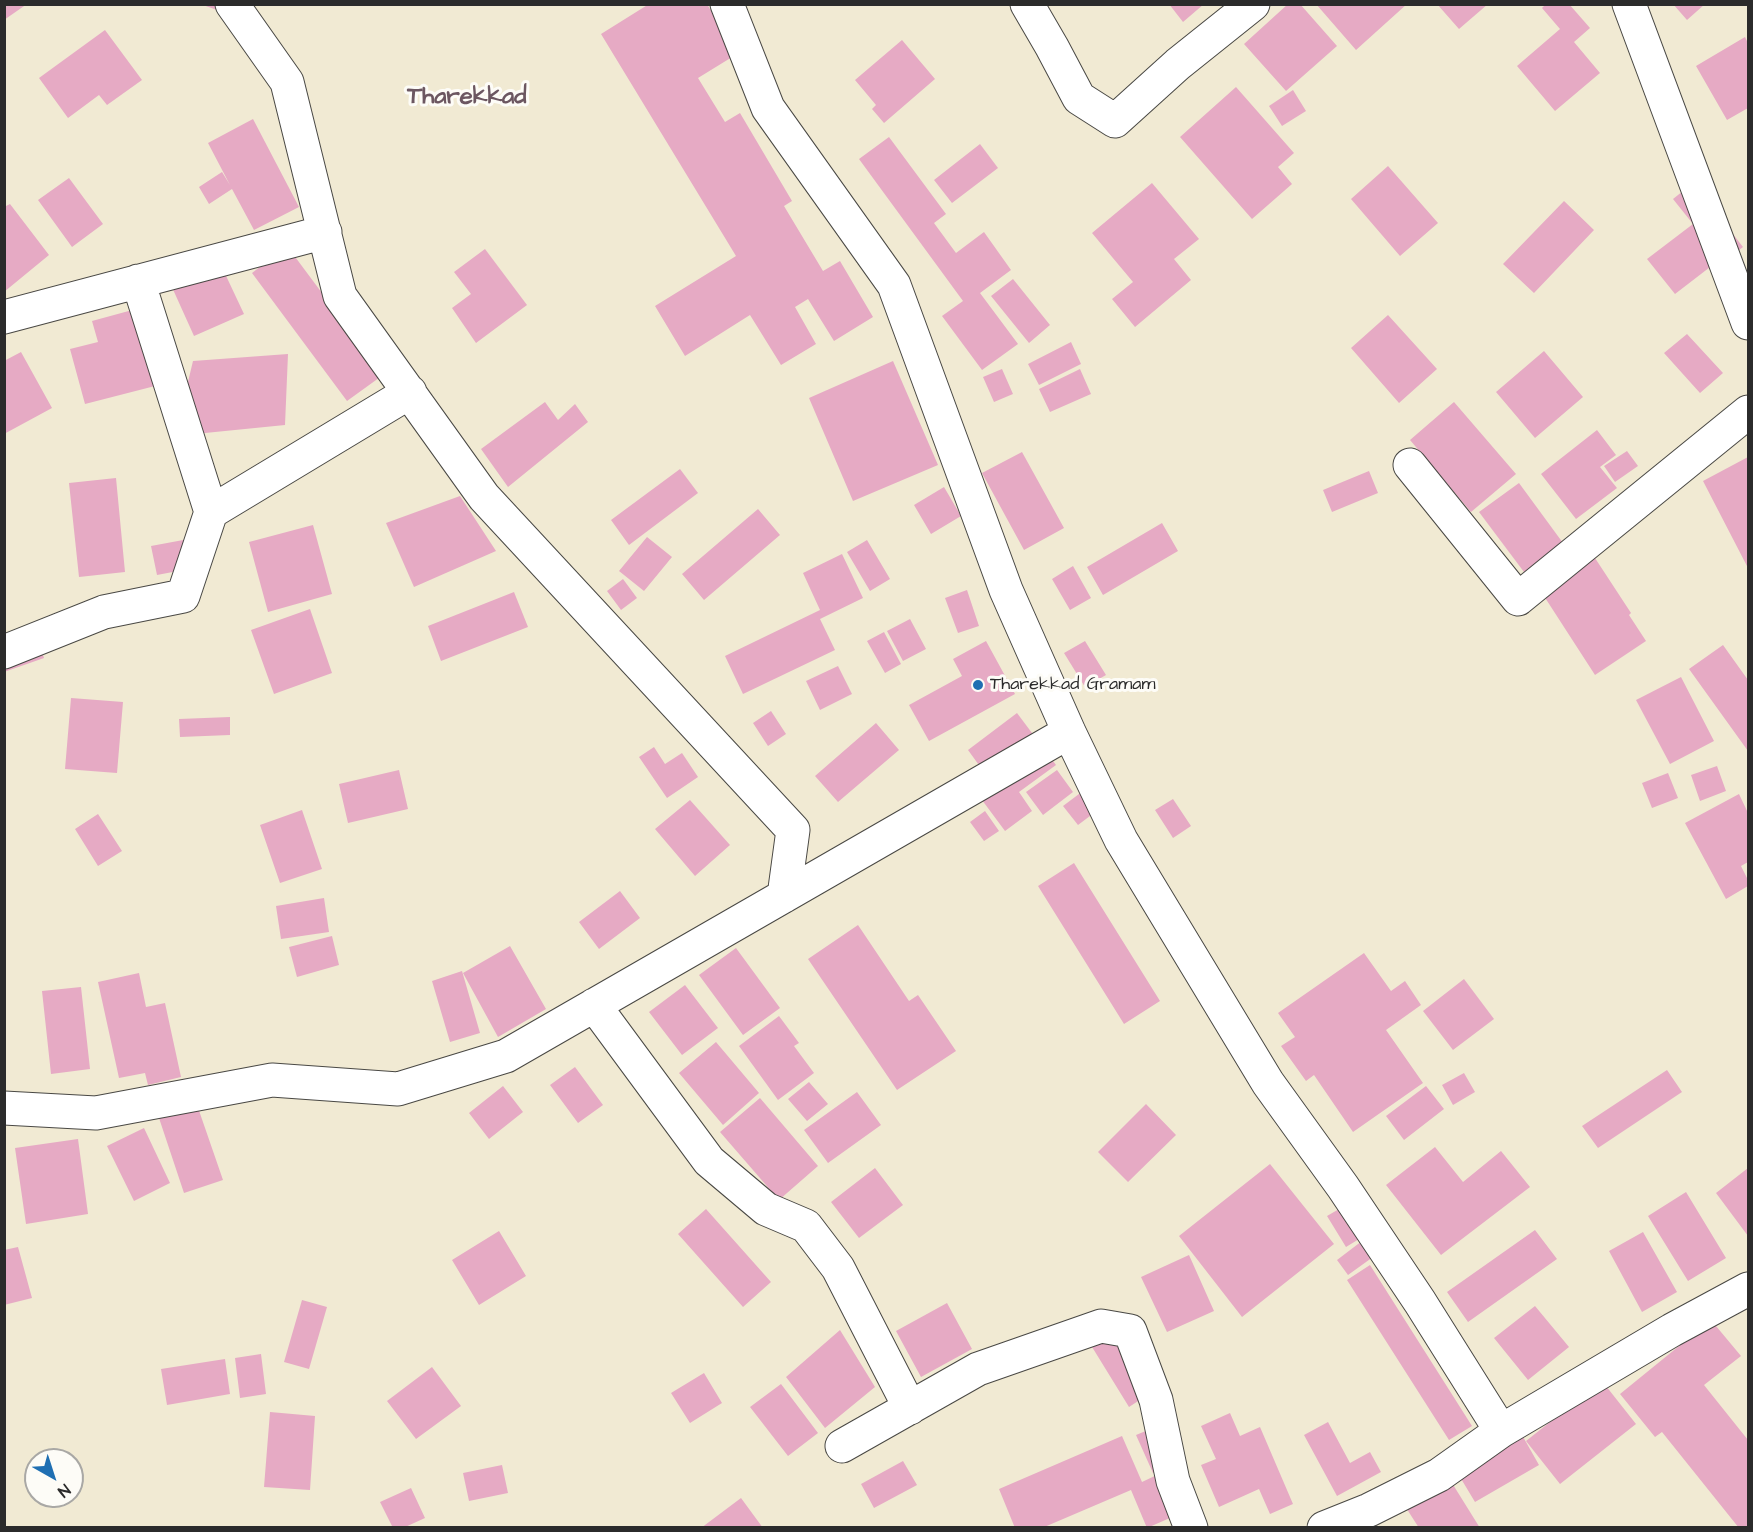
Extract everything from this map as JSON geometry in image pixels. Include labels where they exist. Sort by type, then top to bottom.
[{"type":"street","points":[[232,4],[287,82],[340,296],[484,497],[793,830],[784,896]]},
{"type":"street","points":[[727,4],[768,108],[894,285],[1002,580],[1069,732],[1121,840],[1268,1083],[1343,1187],[1420,1302],[1501,1431]]},
{"type":"street","points":[[1027,4],[1079,98],[1115,121],[1178,64],[1253,4]]},
{"type":"street","points":[[1629,4],[1749,323]]},
{"type":"street","points":[[4,317],[325,232]]},
{"type":"street","points":[[4,652],[104,612],[183,596],[212,512],[138,281]]},
{"type":"street","points":[[212,512],[410,392]]},
{"type":"street","points":[[1410,465],[1518,599],[1749,412]]},
{"type":"street","points":[[4,1108],[96,1113],[272,1080],[398,1089],[506,1056],[1069,732]]},
{"type":"street","points":[[594,1005],[709,1161],[766,1209],[806,1226],[838,1268],[910,1408]]},
{"type":"street","points":[[1324,1527],[1369,1510],[1439,1475],[1501,1431],[1672,1330],[1749,1289]]},
{"type":"street","points":[[842,1446],[978,1369],[1101,1326],[1130,1331],[1156,1400],[1173,1480],[1191,1527]]},
{"type":"building","points":[[4,4],[27,4],[4,20]]},
{"type":"building","points":[[232,4],[242,19],[203,5]]},
{"type":"building","points":[[649,4],[707,4],[737,54],[698,78],[725,122],[740,113],[792,201],[784,206],[823,271],[840,261],[873,317],[834,341],[808,299],[795,307],[816,344],[781,365],[750,315],[685,356],[655,306],[736,256],[601,34]]},
{"type":"building","points":[[1169,4],[1204,4],[1183,22]]},
{"type":"building","points":[[1288,4],[1300,4],[1337,46],[1286,91],[1244,44]]},
{"type":"building","points":[[1316,4],[1407,4],[1356,50]]},
{"type":"building","points":[[1437,4],[1488,4],[1459,29]]},
{"type":"building","points":[[1546,4],[1569,4],[1590,28],[1574,42],[1600,73],[1555,111],[1517,66],[1560,29],[1542,8]]},
{"type":"building","points":[[1673,4],[1705,4],[1687,20]]},
{"type":"building","points":[[105,30],[142,80],[107,105],[99,95],[68,118],[39,78]]},
{"type":"building","points":[[1745,37],[1748,43],[1748,108],[1727,120],[1696,66]]},
{"type":"building","points":[[902,40],[935,79],[884,123],[872,109],[876,105],[855,80]]},
{"type":"building","points":[[1236,87],[1294,153],[1278,167],[1292,184],[1252,219],[1180,137]]},
{"type":"building","points":[[1293,90],[1306,111],[1282,126],[1269,106]]},
{"type":"building","points":[[253,119],[299,207],[254,230],[232,189],[209,204],[199,187],[222,172],[230,185],[208,143]]},
{"type":"building","points":[[889,137],[946,214],[934,223],[956,253],[984,232],[1011,270],[980,293],[1018,344],[982,370],[942,316],[963,301],[859,159]]},
{"type":"building","points":[[980,144],[998,168],[952,203],[934,180]]},
{"type":"building","points":[[1388,166],[1438,223],[1400,256],[1351,199]]},
{"type":"building","points":[[69,178],[103,224],[72,247],[38,200]]},
{"type":"building","points":[[1152,183],[1199,239],[1174,259],[1191,280],[1135,327],[1112,299],[1133,282],[1092,233]]},
{"type":"building","points":[[1693,183],[1743,247],[1717,267],[1714,264],[1675,294],[1647,259],[1693,224],[1673,199]]},
{"type":"building","points":[[1564,201],[1594,230],[1534,293],[1503,264]]},
{"type":"building","points":[[10,204],[49,255],[4,292],[4,207]]},
{"type":"building","points":[[287,246],[383,375],[347,401],[252,273]]},
{"type":"building","points":[[485,249],[527,305],[476,343],[452,308],[471,294],[454,272]]},
{"type":"building","points":[[220,263],[244,314],[194,336],[171,285]]},
{"type":"building","points":[[1013,279],[1050,325],[1029,343],[991,296]]},
{"type":"building","points":[[136,309],[155,386],[85,404],[70,349],[98,342],[92,321]]},
{"type":"building","points":[[1388,315],[1437,369],[1399,403],[1351,348]]},
{"type":"building","points":[[1687,334],[1723,373],[1700,393],[1664,353]]},
{"type":"building","points":[[1071,342],[1081,364],[1039,385],[1028,364]]},
{"type":"building","points":[[1544,351],[1583,397],[1535,438],[1496,392]]},
{"type":"building","points":[[21,352],[52,408],[4,434],[4,361]]},
{"type":"building","points":[[288,354],[285,425],[175,436],[193,361]]},
{"type":"building","points":[[893,361],[938,465],[853,501],[809,398]]},
{"type":"building","points":[[1002,369],[1013,394],[994,402],[983,377]]},
{"type":"building","points":[[1080,369],[1091,394],[1050,412],[1039,389]]},
{"type":"building","points":[[545,402],[558,420],[575,404],[588,422],[508,487],[481,449]]},
{"type":"building","points":[[1454,402],[1516,474],[1471,512],[1410,440]]},
{"type":"building","points":[[1597,430],[1616,455],[1600,467],[1617,488],[1576,519],[1541,474]]},
{"type":"building","points":[[1627,451],[1638,466],[1615,482],[1604,466]]},
{"type":"building","points":[[1022,452],[1064,528],[1024,550],[982,473]]},
{"type":"building","points":[[1748,457],[1748,568],[1703,481]]},
{"type":"building","points":[[680,469],[698,493],[629,545],[611,520]]},
{"type":"building","points":[[1369,471],[1378,493],[1332,512],[1323,490]]},
{"type":"building","points":[[116,478],[125,572],[79,577],[69,483]]},
{"type":"building","points":[[1519,483],[1563,543],[1524,572],[1479,512]]},
{"type":"building","points":[[944,487],[961,516],[931,534],[914,505]]},
{"type":"building","points":[[460,496],[496,551],[414,587],[386,523]]},
{"type":"building","points":[[758,509],[780,535],[704,600],[682,574]]},
{"type":"building","points":[[1162,523],[1178,551],[1103,595],[1087,567]]},
{"type":"building","points":[[313,525],[332,594],[268,612],[249,542]]},
{"type":"building","points":[[647,537],[672,557],[644,591],[619,571]]},
{"type":"building","points":[[194,538],[199,567],[157,575],[151,546]]},
{"type":"building","points":[[867,540],[890,579],[870,591],[847,552]]},
{"type":"building","points":[[842,554],[863,598],[820,619],[835,650],[743,694],[725,656],[820,610],[803,573]]},
{"type":"building","points":[[1595,558],[1631,613],[1629,615],[1646,641],[1595,675],[1542,593]]},
{"type":"building","points":[[1073,566],[1091,598],[1070,610],[1052,579]]},
{"type":"building","points":[[623,579],[637,598],[621,610],[607,591]]},
{"type":"building","points":[[967,590],[979,626],[958,633],[945,598]]},
{"type":"building","points":[[514,592],[528,627],[441,661],[428,626]]},
{"type":"building","points":[[310,609],[332,673],[274,694],[251,630]]},
{"type":"building","points":[[910,619],[926,649],[903,661],[887,631]]},
{"type":"building","points":[[884,632],[901,664],[885,673],[867,641]]},
{"type":"building","points":[[38,640],[44,658],[4,672],[4,652]]},
{"type":"building","name":"Tharekkad Gramam","points":[[986,641],[1015,694],[929,741],[909,705],[962,676],[953,659]]},
{"type":"building","points":[[1085,641],[1106,675],[1085,687],[1064,653]]},
{"type":"building","points":[[1723,645],[1748,680],[1748,751],[1689,669]]},
{"type":"building","points":[[838,666],[852,694],[820,710],[806,681]]},
{"type":"building","points":[[1681,677],[1714,741],[1670,764],[1636,700]]},
{"type":"building","points":[[71,698],[123,702],[117,773],[65,769]]},
{"type":"building","points":[[771,711],[786,734],[768,746],[753,723]]},
{"type":"building","points":[[1017,713],[1056,765],[1019,792],[1032,811],[1005,831],[982,800],[997,790],[968,750]]},
{"type":"building","points":[[230,717],[230,735],[180,737],[179,719]]},
{"type":"building","points":[[876,723],[899,750],[838,802],[815,776]]},
{"type":"building","points":[[654,747],[665,764],[682,753],[698,777],[667,798],[639,757]]},
{"type":"building","points":[[1717,766],[1726,791],[1700,801],[1691,775]]},
{"type":"building","points":[[399,770],[408,809],[348,823],[339,784]]},
{"type":"building","points":[[1057,770],[1073,792],[1043,815],[1026,792]]},
{"type":"building","points":[[1668,773],[1678,798],[1652,808],[1642,783]]},
{"type":"building","points":[[1083,791],[1098,810],[1078,825],[1063,806]]},
{"type":"building","points":[[1739,794],[1748,813],[1748,862],[1741,866],[1748,880],[1748,886],[1726,899],[1685,823]]},
{"type":"building","points":[[1173,799],[1191,826],[1173,838],[1155,810]]},
{"type":"building","points":[[690,800],[730,845],[695,876],[655,829]]},
{"type":"building","points":[[302,810],[322,869],[280,883],[260,825]]},
{"type":"building","points":[[985,811],[999,831],[984,841],[970,822]]},
{"type":"building","points":[[98,814],[122,851],[98,866],[75,829]]},
{"type":"building","points":[[1074,863],[1160,1001],[1124,1024],[1038,886]]},
{"type":"building","points":[[620,891],[640,918],[599,949],[579,922]]},
{"type":"building","points":[[324,898],[329,932],[281,939],[276,906]]},
{"type":"building","points":[[858,925],[909,1001],[918,995],[956,1051],[897,1090],[808,959]]},
{"type":"building","points":[[332,936],[339,965],[297,977],[289,947]]},
{"type":"building","points":[[510,946],[546,1009],[498,1037],[463,973]]},
{"type":"building","points":[[736,948],[780,1008],[743,1035],[699,975]]},
{"type":"building","points":[[1364,953],[1391,991],[1405,981],[1421,1005],[1386,1030],[1423,1083],[1353,1132],[1314,1075],[1306,1081],[1281,1046],[1295,1037],[1278,1013]]},
{"type":"building","points":[[462,971],[480,1033],[450,1042],[432,981]]},
{"type":"building","points":[[139,973],[146,1007],[165,1003],[181,1077],[148,1085],[145,1073],[119,1078],[98,982]]},
{"type":"building","points":[[1464,979],[1494,1019],[1453,1050],[1423,1011]]},
{"type":"building","points":[[685,985],[718,1028],[682,1055],[649,1012]]},
{"type":"building","points":[[81,987],[90,1069],[51,1074],[42,991]]},
{"type":"building","points":[[779,1016],[799,1043],[794,1046],[814,1073],[778,1100],[739,1046]]},
{"type":"building","points":[[716,1042],[759,1093],[723,1125],[679,1073]]},
{"type":"building","points":[[575,1067],[603,1105],[578,1123],[550,1085]]},
{"type":"building","points":[[1667,1070],[1682,1092],[1598,1148],[1582,1126]]},
{"type":"building","points":[[1464,1073],[1475,1092],[1453,1105],[1442,1085]]},
{"type":"building","points":[[809,1082],[828,1104],[807,1121],[788,1099]]},
{"type":"building","points":[[503,1086],[523,1112],[489,1139],[469,1113]]},
{"type":"building","points":[[1426,1086],[1444,1109],[1404,1140],[1386,1116]]},
{"type":"building","points":[[857,1092],[881,1125],[828,1163],[804,1130]]},
{"type":"building","points":[[760,1098],[818,1166],[779,1200],[720,1132]]},
{"type":"building","points":[[195,1099],[223,1180],[184,1193],[157,1112]]},
{"type":"building","points":[[1146,1104],[1176,1135],[1128,1182],[1098,1152]]},
{"type":"building","points":[[144,1128],[170,1183],[134,1201],[107,1146]]},
{"type":"building","points":[[78,1139],[88,1214],[26,1224],[15,1148]]},
{"type":"building","points":[[1435,1147],[1463,1182],[1501,1151],[1530,1187],[1441,1255],[1386,1185]]},
{"type":"building","points":[[1270,1164],[1334,1244],[1242,1317],[1179,1236]]},
{"type":"building","points":[[875,1168],[903,1205],[859,1238],[831,1202]]},
{"type":"building","points":[[1748,1168],[1748,1236],[1716,1193]]},
{"type":"building","points":[[1686,1192],[1726,1258],[1688,1281],[1648,1216]]},
{"type":"building","points":[[1346,1205],[1364,1236],[1346,1247],[1327,1216]]},
{"type":"building","points":[[706,1209],[771,1282],[743,1307],[678,1234]]},
{"type":"building","points":[[1535,1230],[1557,1259],[1468,1322],[1447,1292]]},
{"type":"building","points":[[499,1231],[526,1276],[479,1305],[452,1260]]},
{"type":"building","points":[[1643,1232],[1677,1292],[1642,1312],[1609,1251]]},
{"type":"building","points":[[1362,1241],[1373,1257],[1348,1275],[1337,1260]]},
{"type":"building","points":[[18,1247],[32,1298],[4,1305],[4,1250]]},
{"type":"building","points":[[1189,1255],[1214,1311],[1167,1332],[1141,1277]]},
{"type":"building","points":[[1370,1265],[1472,1426],[1449,1440],[1347,1280]]},
{"type":"building","points":[[302,1300],[327,1307],[309,1369],[284,1362]]},
{"type":"building","points":[[947,1303],[972,1349],[921,1377],[896,1331]]},
{"type":"building","points":[[1535,1306],[1569,1347],[1528,1380],[1494,1338]]},
{"type":"building","points":[[1104,1314],[1152,1392],[1129,1407],[1081,1329]]},
{"type":"building","points":[[1711,1320],[1741,1356],[1704,1385],[1748,1440],[1748,1528],[1739,1528],[1662,1432],[1655,1437],[1620,1394]]},
{"type":"building","points":[[840,1330],[875,1387],[825,1428],[786,1377]]},
{"type":"building","points":[[261,1354],[266,1394],[240,1398],[235,1358]]},
{"type":"building","points":[[225,1359],[230,1394],[167,1405],[161,1369]]},
{"type":"building","points":[[432,1367],[461,1406],[416,1439],[387,1401]]},
{"type":"building","points":[[704,1373],[722,1403],[690,1423],[671,1393]]},
{"type":"building","points":[[1602,1381],[1636,1424],[1560,1484],[1526,1441]]},
{"type":"building","points":[[781,1384],[818,1433],[788,1456],[750,1407]]},
{"type":"building","points":[[270,1412],[315,1416],[310,1490],[264,1487]]},
{"type":"building","points":[[1230,1413],[1240,1436],[1260,1427],[1293,1504],[1270,1514],[1259,1489],[1219,1507],[1201,1465],[1216,1459],[1201,1426]]},
{"type":"building","points":[[1328,1422],[1350,1463],[1370,1452],[1381,1472],[1337,1496],[1304,1435]]},
{"type":"building","points":[[1153,1428],[1169,1466],[1153,1473],[1136,1435]]},
{"type":"building","points":[[1522,1435],[1539,1465],[1475,1502],[1457,1472]]},
{"type":"building","points":[[1122,1436],[1142,1482],[1161,1473],[1179,1514],[1147,1528],[1131,1490],[1042,1528],[1015,1528],[999,1489]]},
{"type":"building","points":[[903,1461],[917,1485],[874,1508],[861,1484]]},
{"type":"building","points":[[502,1465],[508,1493],[469,1501],[463,1473]]},
{"type":"building","points":[[1447,1475],[1480,1528],[1419,1528],[1403,1503]]},
{"type":"building","points":[[411,1488],[425,1518],[403,1528],[393,1528],[380,1502]]},
{"type":"building","points":[[741,1498],[763,1528],[701,1528]]},
{"type":"place","name":"Tharekkad Gramam","points":[[978,685]]},
{"type":"district","name":"Tharekkad","points":[[467,98]]}]
